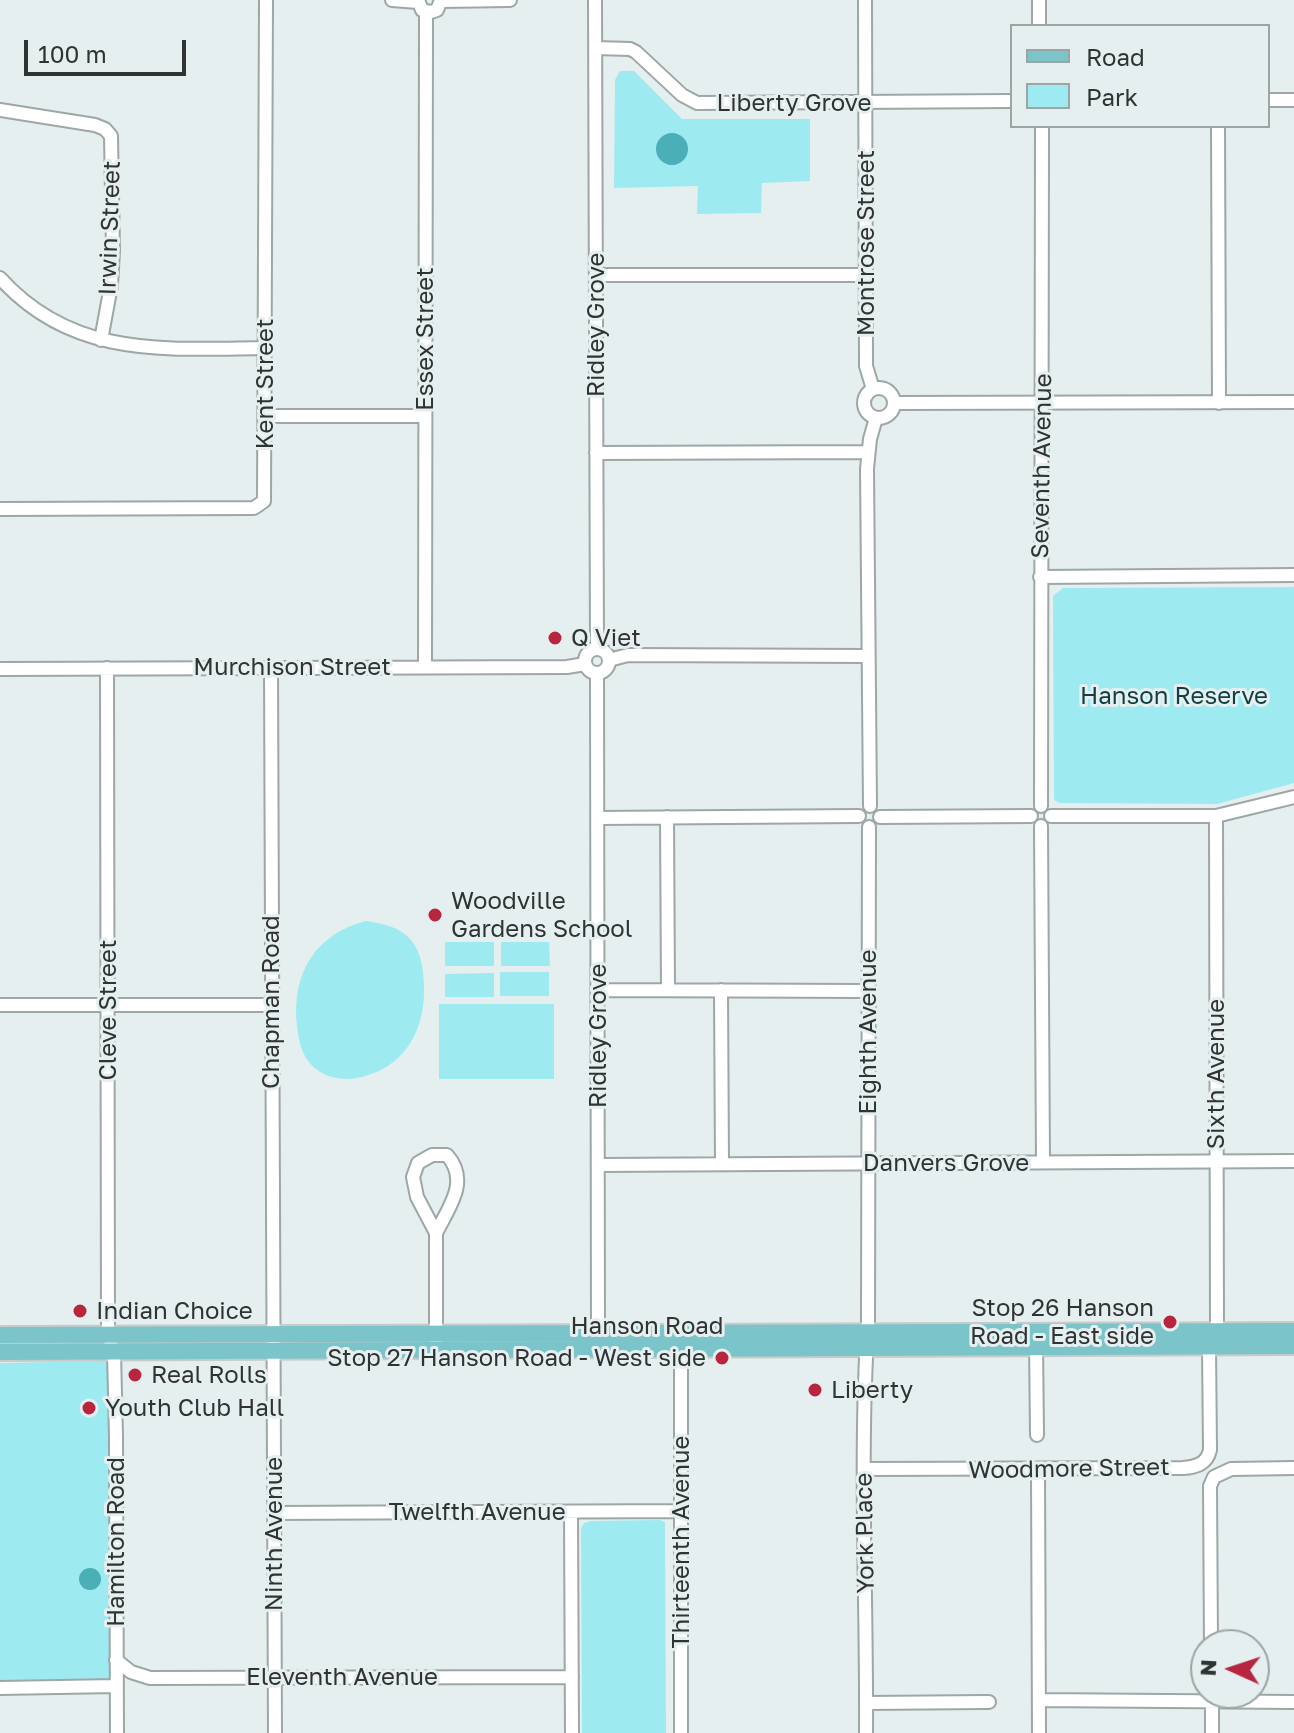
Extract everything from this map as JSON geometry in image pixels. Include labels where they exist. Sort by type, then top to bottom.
[{"type":"main road","name":"Hanson Road","points":[[1213,1339],[1294,1331]]},
{"type":"main road","name":"Hanson Road","points":[[0,1352],[114,1352],[273,1343],[598,1342],[690,1333],[867,1340],[1213,1339],[1294,1346]]},
{"type":"main road","points":[[681,1351],[690,1333]]},
{"type":"main road","name":"Hanson Road","points":[[0,1335],[108,1335],[273,1343]]},
{"type":"main road","name":"Hanson Road","points":[[598,1342],[681,1351],[867,1340]]},
{"type":"street","name":"Kent Street","points":[[0,509],[254,508],[264,501],[266,0]]},
{"type":"street","points":[[392,0],[437,10],[441,1],[510,0]]},
{"type":"street","name":"Ridley Grove","points":[[595,0],[597,649]]},
{"type":"street","name":"Montrose Street","points":[[865,0],[866,366],[873,389]]},
{"type":"street","points":[[1039,0],[1039,24]]},
{"type":"street","name":"Essex Street","points":[[420,4],[425,667]]},
{"type":"street","name":"Liberty Grove","points":[[596,48],[636,52],[678,92],[697,103],[1010,101]]},
{"type":"street","points":[[1270,100],[1294,100]]},
{"type":"street","name":"Irwin Street","points":[[0,110],[95,125],[111,136],[113,251],[111,286],[101,340]]},
{"type":"street","name":"Seventh Avenue","points":[[1041,806],[1042,128]]},
{"type":"street","points":[[1218,128],[1219,403]]},
{"type":"street","points":[[596,275],[865,275]]},
{"type":"street","points":[[0,278],[33,308],[61,326],[101,340],[128,347],[161,350],[265,348]]},
{"type":"street","points":[[873,389],[887,390],[895,403],[887,417],[876,418],[865,408],[865,397],[873,389]]},
{"type":"street","points":[[895,403],[1294,402]]},
{"type":"street","points":[[265,416],[425,416]]},
{"type":"street","points":[[870,806],[867,452],[876,418]]},
{"type":"street","points":[[596,453],[867,452]]},
{"type":"street","points":[[1040,577],[1294,575]]},
{"type":"street","points":[[597,649],[607,654],[609,660],[604,672],[597,674],[587,669],[585,664],[587,654],[597,649]]},
{"type":"street","points":[[609,660],[628,655],[868,656]]},
{"type":"street","name":"Murchison Street","points":[[0,669],[567,667],[585,664]]},
{"type":"street","name":"Cleve Street","points":[[107,668],[108,1335],[114,1352]]},
{"type":"street","name":"Chapman Road","points":[[271,668],[273,1343]]},
{"type":"street","name":"Ridley Grove","points":[[597,674],[598,1342]]},
{"type":"street","points":[[1051,816],[1216,816],[1294,797]]},
{"type":"street","points":[[870,806],[875,807],[880,817],[874,826],[869,827],[860,822],[859,816],[864,807],[870,806]]},
{"type":"street","points":[[1041,806],[1047,808],[1051,816],[1047,824],[1041,826],[1035,824],[1031,816],[1033,810],[1041,806]]},
{"type":"street","points":[[598,818],[859,816]]},
{"type":"street","points":[[880,817],[1031,816]]},
{"type":"street","name":"Sixth Avenue","points":[[1213,1339],[1216,816]]},
{"type":"street","points":[[667,817],[668,990]]},
{"type":"street","points":[[1041,826],[1043,1162]]},
{"type":"street","name":"Eighth Avenue","points":[[867,1340],[869,827]]},
{"type":"street","points":[[599,990],[867,991]]},
{"type":"street","points":[[721,990],[722,1164]]},
{"type":"street","points":[[0,1005],[271,1005]]},
{"type":"street","points":[[436,1233],[417,1197],[413,1177],[418,1163],[432,1155],[447,1155],[456,1165],[459,1184],[436,1233],[436,1342]]},
{"type":"street","name":"Danvers Grove","points":[[598,1165],[1294,1161]]},
{"type":"street","name":"Woodmore Street","points":[[864,1469],[1038,1471],[1183,1468],[1204,1462],[1210,1450],[1213,1339]]},
{"type":"street","name":"York Place","points":[[866,1733],[864,1469],[867,1340]]},
{"type":"street","points":[[1036,1340],[1037,1435]]},
{"type":"street","name":"Ninth Avenue","points":[[273,1343],[275,1733]]},
{"type":"street","name":"Thirteenth Avenue","points":[[681,1351],[681,1733]]},
{"type":"street","name":"Hamilton Road","points":[[114,1352],[117,1733]]},
{"type":"street","points":[[1211,1629],[1210,1486],[1214,1477],[1231,1469],[1294,1468]]},
{"type":"street","points":[[1038,1471],[1039,1733]]},
{"type":"street","name":"Twelfth Avenue","points":[[274,1513],[680,1511]]},
{"type":"street","points":[[571,1512],[572,1733]]},
{"type":"street","name":"Eleventh Avenue","points":[[116,1660],[129,1672],[150,1678],[572,1677]]},
{"type":"street","points":[[0,1688],[116,1686]]},
{"type":"street","points":[[1039,1700],[1190,1697]]},
{"type":"street","points":[[1270,1701],[1294,1702]]},
{"type":"street","points":[[866,1703],[989,1702]]},
{"type":"street","points":[[1212,1709],[1212,1733]]},
{"type":"green space","points":[[620,71],[634,71],[682,119],[810,119],[810,181],[762,183],[761,213],[697,214],[698,186],[614,188],[615,80]]},
{"type":"green space","name":"Hanson Reserve","points":[[1294,587],[1294,783],[1217,804],[1060,803],[1054,800],[1053,596],[1063,588]]},
{"type":"green space","points":[[366,921],[397,929],[413,943],[422,968],[423,1007],[413,1038],[393,1062],[362,1077],[338,1078],[316,1069],[304,1055],[297,1026],[298,989],[310,959],[320,946],[348,927]]},
{"type":"green space","points":[[445,942],[494,942],[494,966],[445,966]]},
{"type":"green space","points":[[501,942],[549,942],[550,966],[501,966]]},
{"type":"green space","points":[[500,972],[549,972],[549,996],[500,996]]},
{"type":"green space","points":[[494,973],[494,997],[445,997],[445,974]]},
{"type":"green space","points":[[439,1004],[554,1004],[554,1079],[439,1079]]},
{"type":"green space","points":[[108,1361],[111,1682],[0,1683],[0,1363]]},
{"type":"green space","points":[[591,1521],[665,1522],[666,1733],[582,1733],[581,1528]]},
{"type":"shaded area","points":[[672,133],[683,138],[688,149],[683,160],[672,165],[661,160],[656,149],[661,138]]},
{"type":"shaded area","points":[[90,1568],[98,1571],[101,1579],[98,1587],[90,1590],[82,1587],[79,1579],[82,1571]]},
{"type":"place","name":"Q Viet","points":[[555,638]]},
{"type":"place","name":"Woodville Gardens School","points":[[435,915]]},
{"type":"place","name":"Indian Choice","points":[[80,1311]]},
{"type":"place","name":"Stop 26 Hanson Road - East side","points":[[1170,1322]]},
{"type":"place","name":"Stop 27 Hanson Road - West side","points":[[722,1358]]},
{"type":"place","name":"Real Rolls","points":[[135,1375]]},
{"type":"place","name":"Liberty","points":[[815,1390]]},
{"type":"place","name":"Youth Club Hall","points":[[89,1408]]}]
